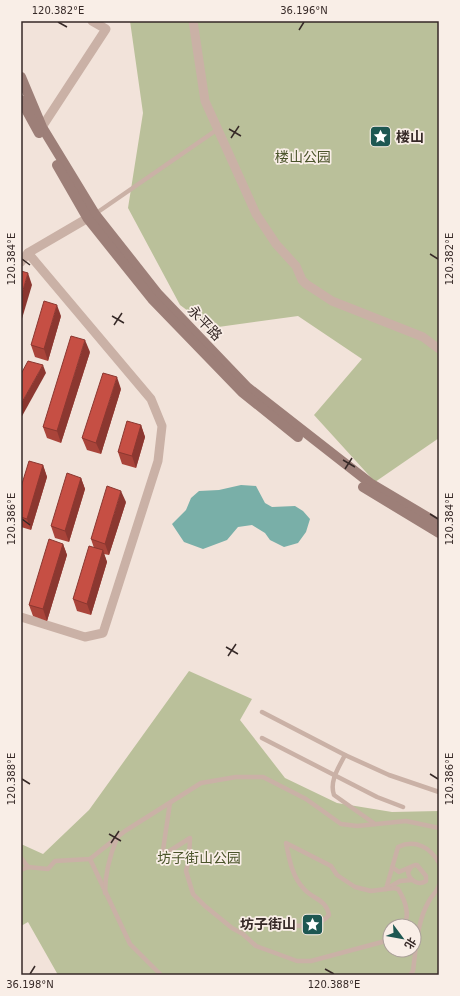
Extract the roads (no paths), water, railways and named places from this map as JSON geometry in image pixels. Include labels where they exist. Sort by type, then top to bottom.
[{"type":"main road","name":"永平路","points":[[21,77],[42,127],[91,217],[158,294],[247,387],[370,483],[439,524]]},
{"type":"main road","name":"永平路","points":[[21,100],[91,217],[152,299],[242,392],[366,489],[439,533]]},
{"type":"street","points":[[42,127],[106,29],[92,21]]},
{"type":"street","points":[[193,21],[205,100],[256,214],[276,244],[296,266],[306,284],[332,301],[423,337],[439,349]]},
{"type":"street","points":[[21,262],[28,253],[91,217]]},
{"type":"street","points":[[21,617],[85,637],[103,633],[158,461],[162,426],[151,399],[28,253]]},
{"type":"lane","points":[[91,217],[218,129]]},
{"type":"lane","points":[[262,712],[345,755],[389,775],[439,792]]},
{"type":"lane","points":[[262,738],[377,796],[403,807]]},
{"type":"lane","points":[[345,755],[335,775],[334,795],[375,824]]},
{"type":"lane","points":[[21,870],[28,867],[48,869],[55,861],[90,859],[117,837],[201,783],[236,776],[263,777],[306,799],[341,824],[357,826],[406,821],[439,828]]},
{"type":"lane","points":[[170,803],[162,850],[164,852],[168,852],[190,838],[189,859],[186,871],[193,894],[205,906],[232,928],[243,934],[256,946],[297,961],[311,961],[382,942]]},
{"type":"lane","points":[[105,894],[105,882],[111,853],[117,837]]},
{"type":"lane","points":[[290,926],[316,924],[325,920],[329,915],[328,907],[304,889],[289,863],[286,843],[331,866],[337,875],[355,887],[371,891],[398,889],[407,915],[406,918]]},
{"type":"lane","points":[[386,889],[398,847],[409,844],[426,847],[434,854],[439,862]]},
{"type":"lane","points":[[21,858],[28,867]]},
{"type":"lane","points":[[90,859],[105,894],[130,944],[161,975]]},
{"type":"lane","points":[[386,889],[400,881],[412,880],[421,883],[426,881],[419,866],[415,865],[399,872],[392,867]]},
{"type":"lane","points":[[411,867],[408,875],[412,880]]},
{"type":"lane","points":[[410,975],[413,971],[418,934],[429,900],[437,891],[439,885]]},
{"type":"water","points":[[241,485],[256,486],[265,503],[272,507],[295,506],[303,511],[310,519],[306,532],[298,543],[284,547],[270,540],[265,533],[252,525],[238,527],[227,540],[203,549],[184,542],[172,524],[186,510],[191,498],[199,491],[219,490]]},
{"type":"place","name":"楼山","points":[[380,137]]},
{"type":"place","name":"坊子街山","points":[[312,924]]},
{"type":"park label","name":"楼山公园","points":[[303,157]]},
{"type":"park label","name":"坊子街山公园","points":[[199,858]]}]
